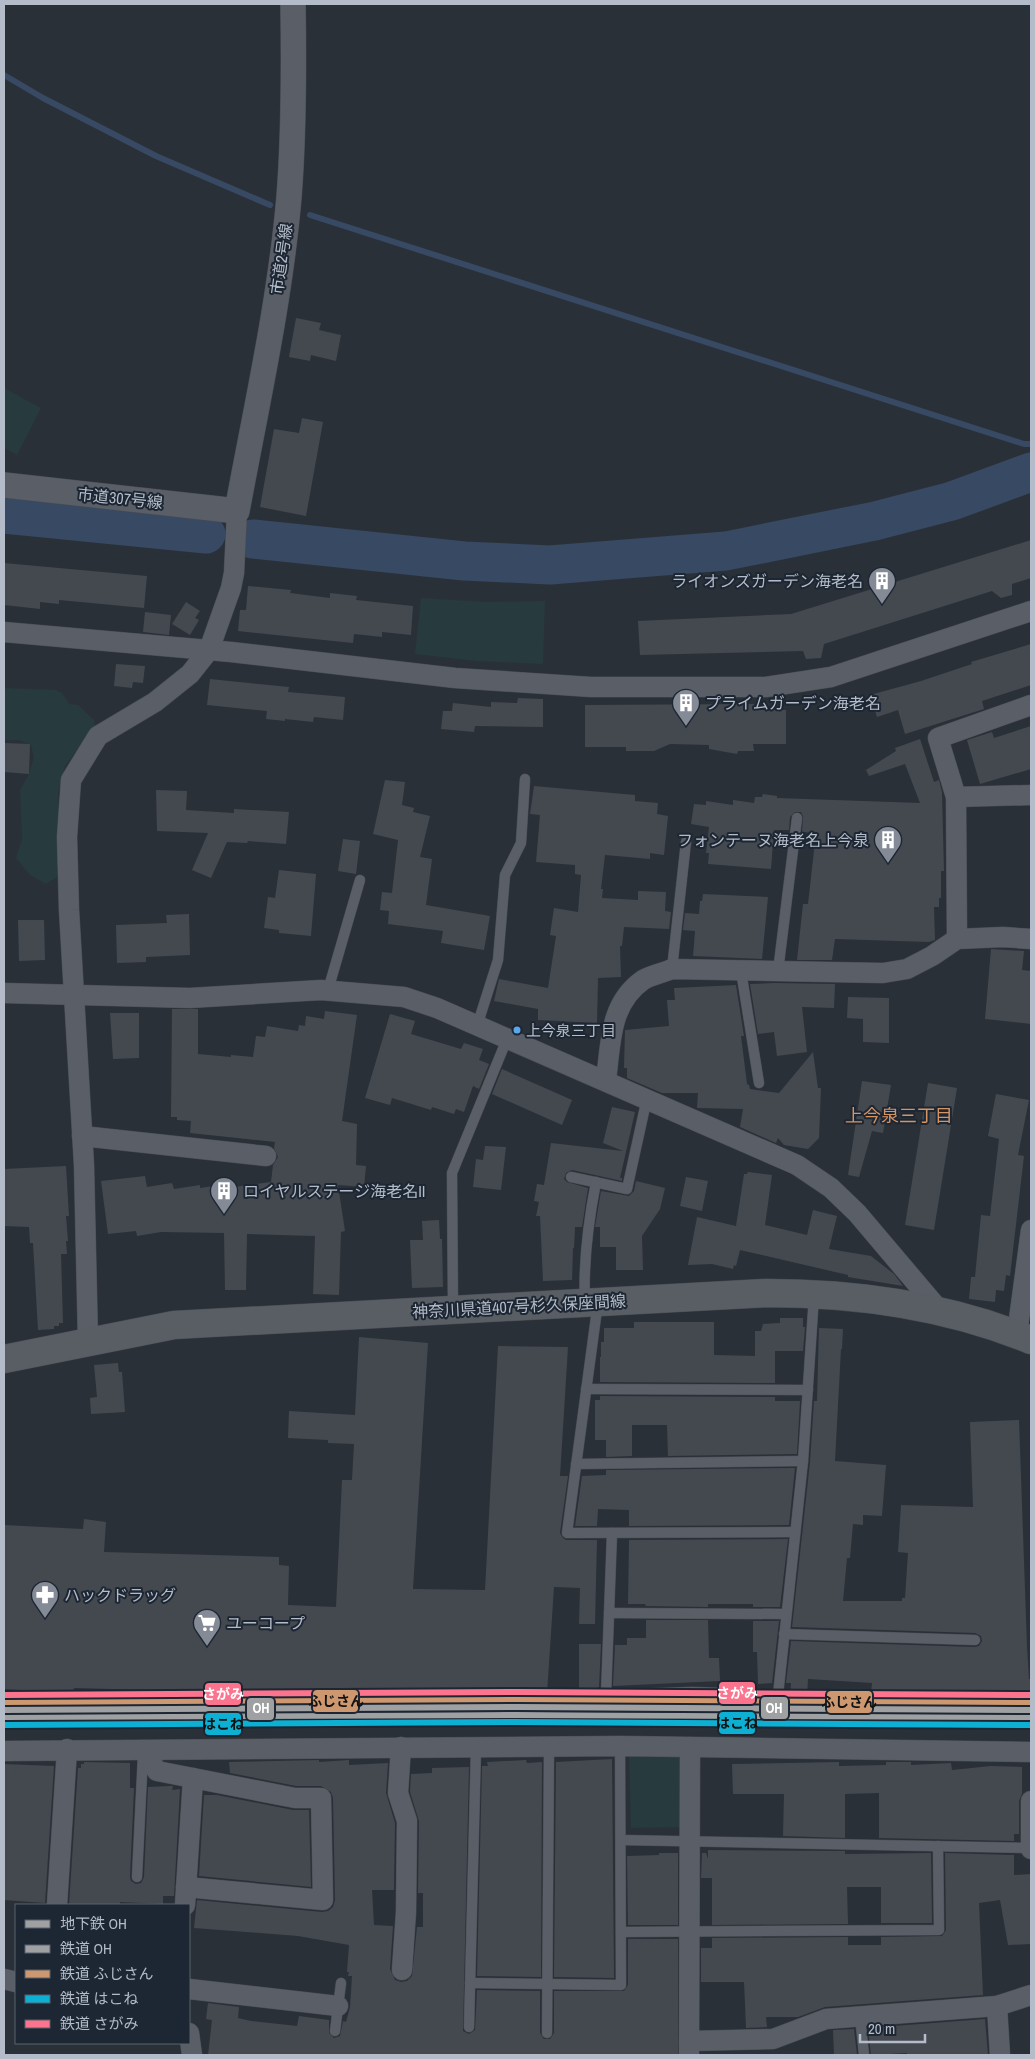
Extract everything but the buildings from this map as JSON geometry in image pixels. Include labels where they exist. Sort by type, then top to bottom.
[{"type":"main road","name":"神奈川県道407号杉久保座間線","points":[[4,1359],[174,1325],[766,1293],[814,1293],[877,1300],[940,1312],[1024,1337]]},
{"type":"street","name":"市道2号線","points":[[237,511],[282,265],[294,103],[293,4]]},
{"type":"street","name":"市道307号線","points":[[4,485],[237,511]]},
{"type":"street","points":[[88,1342],[82,1136],[69,910],[67,838],[71,780],[98,736],[155,702],[190,674],[208,650],[231,588],[234,573],[237,511]]},
{"type":"street","points":[[4,632],[208,650],[455,678],[591,687],[766,687],[831,677],[1031,611]]},
{"type":"street","points":[[957,939],[956,797],[938,738],[1031,705]]},
{"type":"street","points":[[956,797],[1031,795]]},
{"type":"street","points":[[606,1080],[615,1017],[625,996],[644,979],[672,970],[883,973],[907,969],[932,956],[957,939],[1004,937],[1031,939]]},
{"type":"street","points":[[4,993],[190,998],[328,990],[404,996],[437,1008],[606,1080],[797,1166],[831,1188],[857,1213],[940,1312]]},
{"type":"street","points":[[82,1136],[266,1156]]},
{"type":"street","points":[[1024,1337],[1031,1230]]},
{"type":"street","points":[[4,1751],[620,1746],[1031,1752]]},
{"type":"street","points":[[401,1747],[398,1793],[407,1821],[406,1912],[402,1970]]},
{"type":"street","points":[[690,1747],[689,2048],[773,2039],[826,2019],[997,2006],[1031,1995]]},
{"type":"street","points":[[57,1904],[66,1749]]},
{"type":"street","points":[[143,1750],[157,1770],[295,1798],[321,1798],[323,1900],[185,1896],[193,1778]]},
{"type":"street","points":[[1031,1801],[1031,1848]]},
{"type":"street","points":[[190,1989],[338,2006]]},
{"type":"street","points":[[997,2006],[1000,2055]]},
{"type":"street","points":[[190,2040],[192,2055]]},
{"type":"lane","points":[[477,1026],[498,960],[505,875],[521,843],[525,779]]},
{"type":"lane","points":[[778,971],[796,818]]},
{"type":"lane","points":[[672,970],[686,842]]},
{"type":"lane","points":[[328,990],[360,880]]},
{"type":"lane","points":[[741,971],[759,1083]]},
{"type":"lane","points":[[452,1310],[452,1173],[507,1039]]},
{"type":"lane","points":[[571,1177],[627,1189],[647,1098]]},
{"type":"lane","points":[[596,1182],[587,1228],[584,1271],[592,1302],[586,1389],[567,1533],[795,1532]]},
{"type":"lane","points":[[612,1533],[606,1695],[692,1692],[778,1695],[803,1461],[814,1293]]},
{"type":"lane","points":[[586,1389],[808,1390]]},
{"type":"lane","points":[[576,1464],[803,1461]]},
{"type":"lane","points":[[609,1612],[786,1614]]},
{"type":"lane","points":[[784,1634],[975,1640]]},
{"type":"lane","points":[[470,1983],[621,1985],[620,1746]]},
{"type":"lane","points":[[469,2026],[476,1747]]},
{"type":"lane","points":[[547,2033],[549,1747]]},
{"type":"lane","points":[[137,1877],[143,1750]]},
{"type":"lane","points":[[621,1840],[1031,1848]]},
{"type":"lane","points":[[621,1932],[940,1930],[938,1846]]},
{"type":"lane","points":[[335,2031],[341,1983]]},
{"type":"lane","points":[[860,2017],[864,2055]]},
{"type":"green space","points":[[4,388],[41,408],[17,455],[4,448]]},
{"type":"green space","points":[[421,598],[486,602],[545,601],[543,664],[477,661],[415,654]]},
{"type":"green space","points":[[4,688],[56,690],[62,693],[69,704],[78,705],[94,720],[95,727],[65,766],[58,793],[60,821],[57,877],[46,884],[30,875],[16,858],[22,839],[20,790],[28,776],[34,758],[31,745],[19,740],[4,740]]},
{"type":"green space","points":[[684,1750],[686,1827],[631,1828],[629,1751]]},
{"type":"waterway","points":[[4,75],[43,98],[156,156],[270,205]]},
{"type":"waterway","points":[[310,215],[1024,444],[1031,444]]},
{"type":"waterway","points":[[253,539],[464,561],[550,565],[726,551],[875,521],[952,501],[1031,472]]},
{"type":"waterway","points":[[4,514],[206,534]]},
{"type":"metro line","name":"OH","points":[[4,1710],[518,1707],[1031,1710]]},
{"type":"rail line","name":"さがみ","points":[[4,1695],[517,1692],[1031,1695]]},
{"type":"rail line","name":"ふじさん","points":[[4,1703],[517,1700],[1031,1703]]},
{"type":"rail line","name":"OH","points":[[4,1717],[517,1715],[1031,1717]]},
{"type":"rail line","name":"はこね","points":[[4,1725],[517,1722],[1031,1725]]},
{"type":"place","name":"ライオンズガーデン海老名","points":[[882,605]]},
{"type":"place","name":"プライムガーデン海老名","points":[[686,727]]},
{"type":"place","name":"フォンテーヌ海老名上今泉","points":[[888,864]]},
{"type":"place","name":"上今泉三丁目","points":[[517,1030]]},
{"type":"place","name":"ロイヤルステージ海老名II","points":[[224,1215]]},
{"type":"place","name":"ハックドラッグ","points":[[45,1619]]},
{"type":"place","name":"ユーコープ","points":[[207,1647]]},
{"type":"district","name":"上今泉三丁目","points":[[899,1115]]}]
